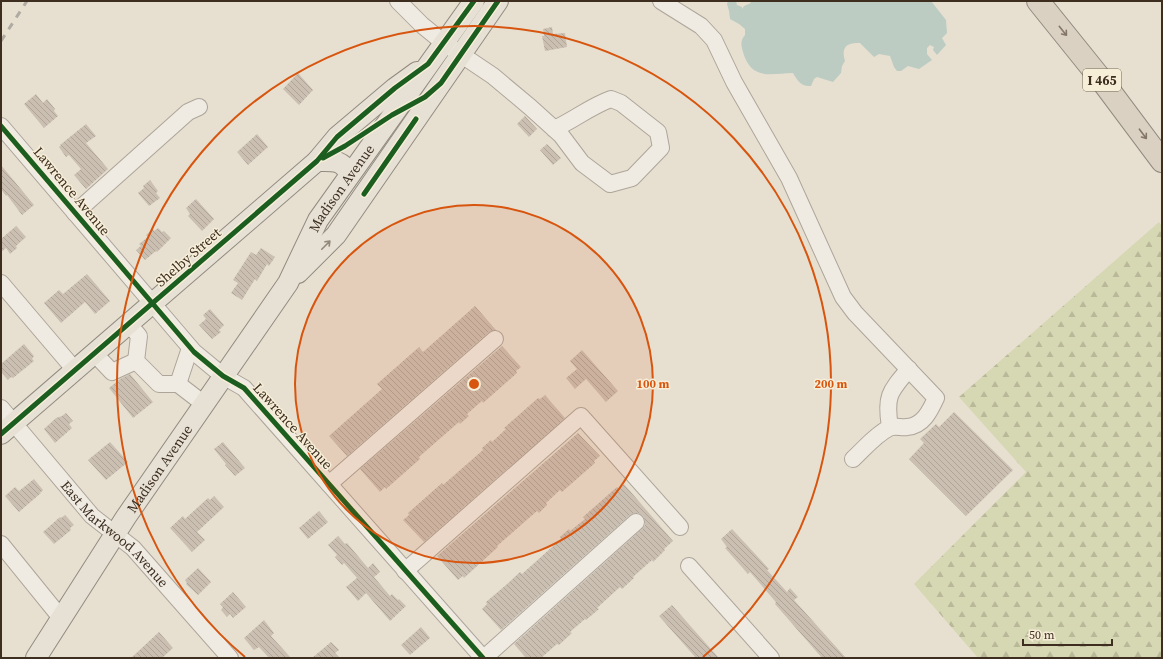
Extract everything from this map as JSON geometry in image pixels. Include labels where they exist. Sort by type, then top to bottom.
[{"type":"highway","name":"I 465","points":[[1038,1],[1100,78],[1162,161]]},
{"type":"main road","name":"Madison Avenue","points":[[36,658],[115,534],[288,282],[318,220],[474,1]]},
{"type":"main road","name":"Madison Avenue","points":[[288,282],[336,235],[498,1]]},
{"type":"main road","name":"Shelby Street","points":[[7,428],[317,161],[337,137],[394,88],[428,64]]},
{"type":"main road","name":"Shelby Street","points":[[317,161],[345,146],[392,115],[425,96],[441,83]]},
{"type":"main road","points":[[317,161],[340,162],[350,174]]},
{"type":"street","points":[[662,1],[701,26],[714,40],[738,89],[789,178],[843,297],[855,312],[936,398],[928,414],[919,424],[907,427],[890,427],[880,434],[853,459]]},
{"type":"street","points":[[405,4],[422,25],[444,43],[493,76],[530,107],[554,129],[561,135],[582,163],[610,184],[632,178],[661,148],[658,132],[621,103],[611,99],[599,103],[570,122],[554,129]]},
{"type":"street","points":[[74,213],[188,112],[199,107]]},
{"type":"street","name":"Lawrence Avenue","points":[[1,126],[190,348],[223,376],[244,388],[483,658]]},
{"type":"street","points":[[1,283],[75,370]]},
{"type":"street","points":[[129,324],[139,336],[136,361]]},
{"type":"street","points":[[329,484],[495,339]]},
{"type":"street","points":[[178,384],[190,348]]},
{"type":"street","points":[[94,353],[112,372],[136,361]]},
{"type":"street","points":[[136,361],[158,384],[178,384],[204,404]]},
{"type":"street","points":[[890,427],[887,404],[889,394],[909,369]]},
{"type":"street","name":"East Markwood Avenue","points":[[1,408],[7,428],[92,516],[133,548],[230,658]]},
{"type":"street","points":[[405,571],[581,416],[680,527]]},
{"type":"street","points":[[483,658],[636,522]]},
{"type":"street","points":[[1,544],[61,618]]},
{"type":"street","points":[[689,566],[771,658]]},
{"type":"green space","points":[[1159,222],[1162,226],[1162,658],[978,658],[914,584],[1026,472],[959,397]]},
{"type":"shaded area","points":[[728,1],[736,1],[737,5],[742,7],[742,9],[744,6],[751,3],[749,1],[931,1],[946,20],[947,33],[942,38],[946,45],[937,55],[933,50],[934,47],[930,45],[927,48],[927,54],[932,60],[919,69],[908,66],[901,71],[897,71],[890,56],[879,54],[874,57],[860,43],[851,44],[844,49],[845,61],[842,66],[841,73],[833,82],[817,77],[814,79],[811,86],[808,86],[800,82],[793,73],[762,73],[751,67],[746,61],[741,45],[742,39],[745,35],[745,29],[730,19],[727,4]]},
{"type":"building","points":[[552,27],[553,34],[565,33],[567,47],[545,51],[542,36],[544,36],[543,29]]},
{"type":"building","points":[[298,73],[313,90],[299,105],[283,89]]},
{"type":"building","points":[[36,94],[43,103],[47,99],[55,109],[54,111],[58,116],[44,128],[24,104]]},
{"type":"building","points":[[525,116],[537,129],[529,137],[517,124]]},
{"type":"building","points":[[86,124],[96,136],[86,143],[108,169],[86,189],[74,175],[81,169],[69,155],[66,157],[59,147]]},
{"type":"building","points":[[257,134],[268,147],[248,165],[237,152]]},
{"type":"building","points":[[547,144],[561,158],[553,165],[540,150]]},
{"type":"building","points":[[1,165],[34,205],[22,215],[1,189]]},
{"type":"building","points":[[150,180],[158,191],[156,193],[160,198],[149,206],[138,193]]},
{"type":"building","points":[[196,199],[214,219],[202,231],[188,216],[190,214],[186,208]]},
{"type":"building","points":[[16,226],[26,237],[10,254],[6,248],[1,252],[1,239]]},
{"type":"building","points":[[158,228],[162,232],[164,231],[171,238],[157,252],[156,251],[145,260],[136,250],[141,246],[139,244],[148,237],[146,235],[153,229],[154,231]]},
{"type":"building","points":[[261,248],[275,257],[269,266],[267,264],[257,281],[255,279],[242,300],[231,293],[238,283],[233,280],[251,252],[256,255]]},
{"type":"building","points":[[87,274],[110,301],[95,314],[85,302],[61,323],[44,303],[59,290],[63,294]]},
{"type":"building","points":[[475,306],[496,330],[489,332],[347,456],[329,436],[382,389],[377,384],[419,347],[423,352]]},
{"type":"building","points":[[210,309],[224,325],[219,330],[221,332],[212,339],[199,325],[206,319],[203,315]]},
{"type":"building","points":[[24,344],[34,356],[32,359],[34,361],[13,378],[11,377],[8,380],[1,372],[1,364]]},
{"type":"building","points":[[502,346],[521,367],[516,371],[517,373],[483,403],[482,401],[467,414],[469,416],[460,424],[459,422],[419,457],[420,459],[386,489],[385,487],[380,492],[360,469]]},
{"type":"building","points":[[582,350],[618,391],[606,402],[586,379],[575,389],[566,378],[577,369],[570,361]]},
{"type":"building","points":[[130,374],[153,402],[133,418],[109,388],[120,379]]},
{"type":"building","points":[[545,395],[565,418],[424,542],[403,520],[409,515],[408,513],[483,450],[482,448],[491,440],[492,442],[506,429],[504,428],[538,398],[540,399]]},
{"type":"building","points":[[954,412],[1013,470],[966,516],[909,459],[924,443],[920,439],[936,424],[939,427]]},
{"type":"building","points":[[66,413],[73,421],[69,424],[72,428],[55,443],[44,429],[56,418]]},
{"type":"building","points":[[578,433],[600,456],[594,461],[595,463],[562,492],[560,490],[546,503],[547,505],[539,513],[537,511],[497,546],[498,547],[464,578],[463,576],[458,580],[437,556]]},
{"type":"building","points":[[110,442],[128,462],[106,480],[88,460]]},
{"type":"building","points":[[223,442],[245,468],[235,476],[214,449]]},
{"type":"building","points":[[34,479],[43,490],[19,512],[5,496],[15,487],[19,491]]},
{"type":"building","points":[[624,484],[673,541],[653,562],[652,560],[622,589],[620,587],[597,608],[599,609],[570,632],[572,633],[559,645],[557,644],[541,658],[526,658],[514,644],[642,529],[645,525],[643,516],[639,513],[630,515],[501,630],[482,609],[487,604],[486,602],[520,572],[522,574],[561,539],[560,537],[569,529],[570,531],[585,519],[583,517],[617,487],[619,489]]},
{"type":"building","points":[[214,496],[224,507],[197,532],[205,540],[192,552],[170,528],[183,516],[185,519],[208,498],[210,500]]},
{"type":"building","points":[[319,511],[328,522],[308,539],[299,528]]},
{"type":"building","points":[[65,515],[74,525],[70,528],[71,530],[54,544],[43,532],[60,517],[61,518]]},
{"type":"building","points":[[732,529],[769,569],[767,570],[787,592],[790,588],[798,597],[794,600],[846,658],[822,658],[775,604],[776,602],[750,572],[748,574],[725,548],[727,547],[721,539]]},
{"type":"building","points":[[338,536],[345,544],[347,543],[368,568],[373,563],[380,572],[374,577],[390,596],[392,594],[406,606],[390,621],[366,593],[358,601],[346,587],[357,578],[344,563],[342,565],[335,557],[337,555],[328,545]]},
{"type":"building","points":[[198,568],[211,582],[198,595],[186,584],[187,583],[185,580]]},
{"type":"building","points":[[233,592],[246,607],[233,618],[230,614],[227,617],[221,610],[223,607],[220,604]]},
{"type":"building","points":[[672,605],[719,658],[696,658],[659,616]]},
{"type":"building","points":[[264,620],[274,633],[271,636],[291,658],[269,658],[259,647],[254,650],[244,638]]},
{"type":"building","points":[[421,627],[430,638],[410,655],[401,645]]},
{"type":"building","points":[[159,632],[173,648],[162,658],[131,658]]},
{"type":"building","points":[[331,642],[339,650],[335,653],[340,658],[312,658]]},
{"type":"railway","points":[[1,41],[27,1]]},
{"type":"cycle path","points":[[1,434],[317,161],[337,137],[395,88],[428,64],[474,1]]},
{"type":"cycle path","points":[[323,158],[345,146],[392,115],[425,97],[441,83],[498,1]]},
{"type":"cycle path","points":[[364,194],[416,119]]},
{"type":"cycle path","points":[[1,126],[194,352],[223,376],[244,388],[483,658]]}]
